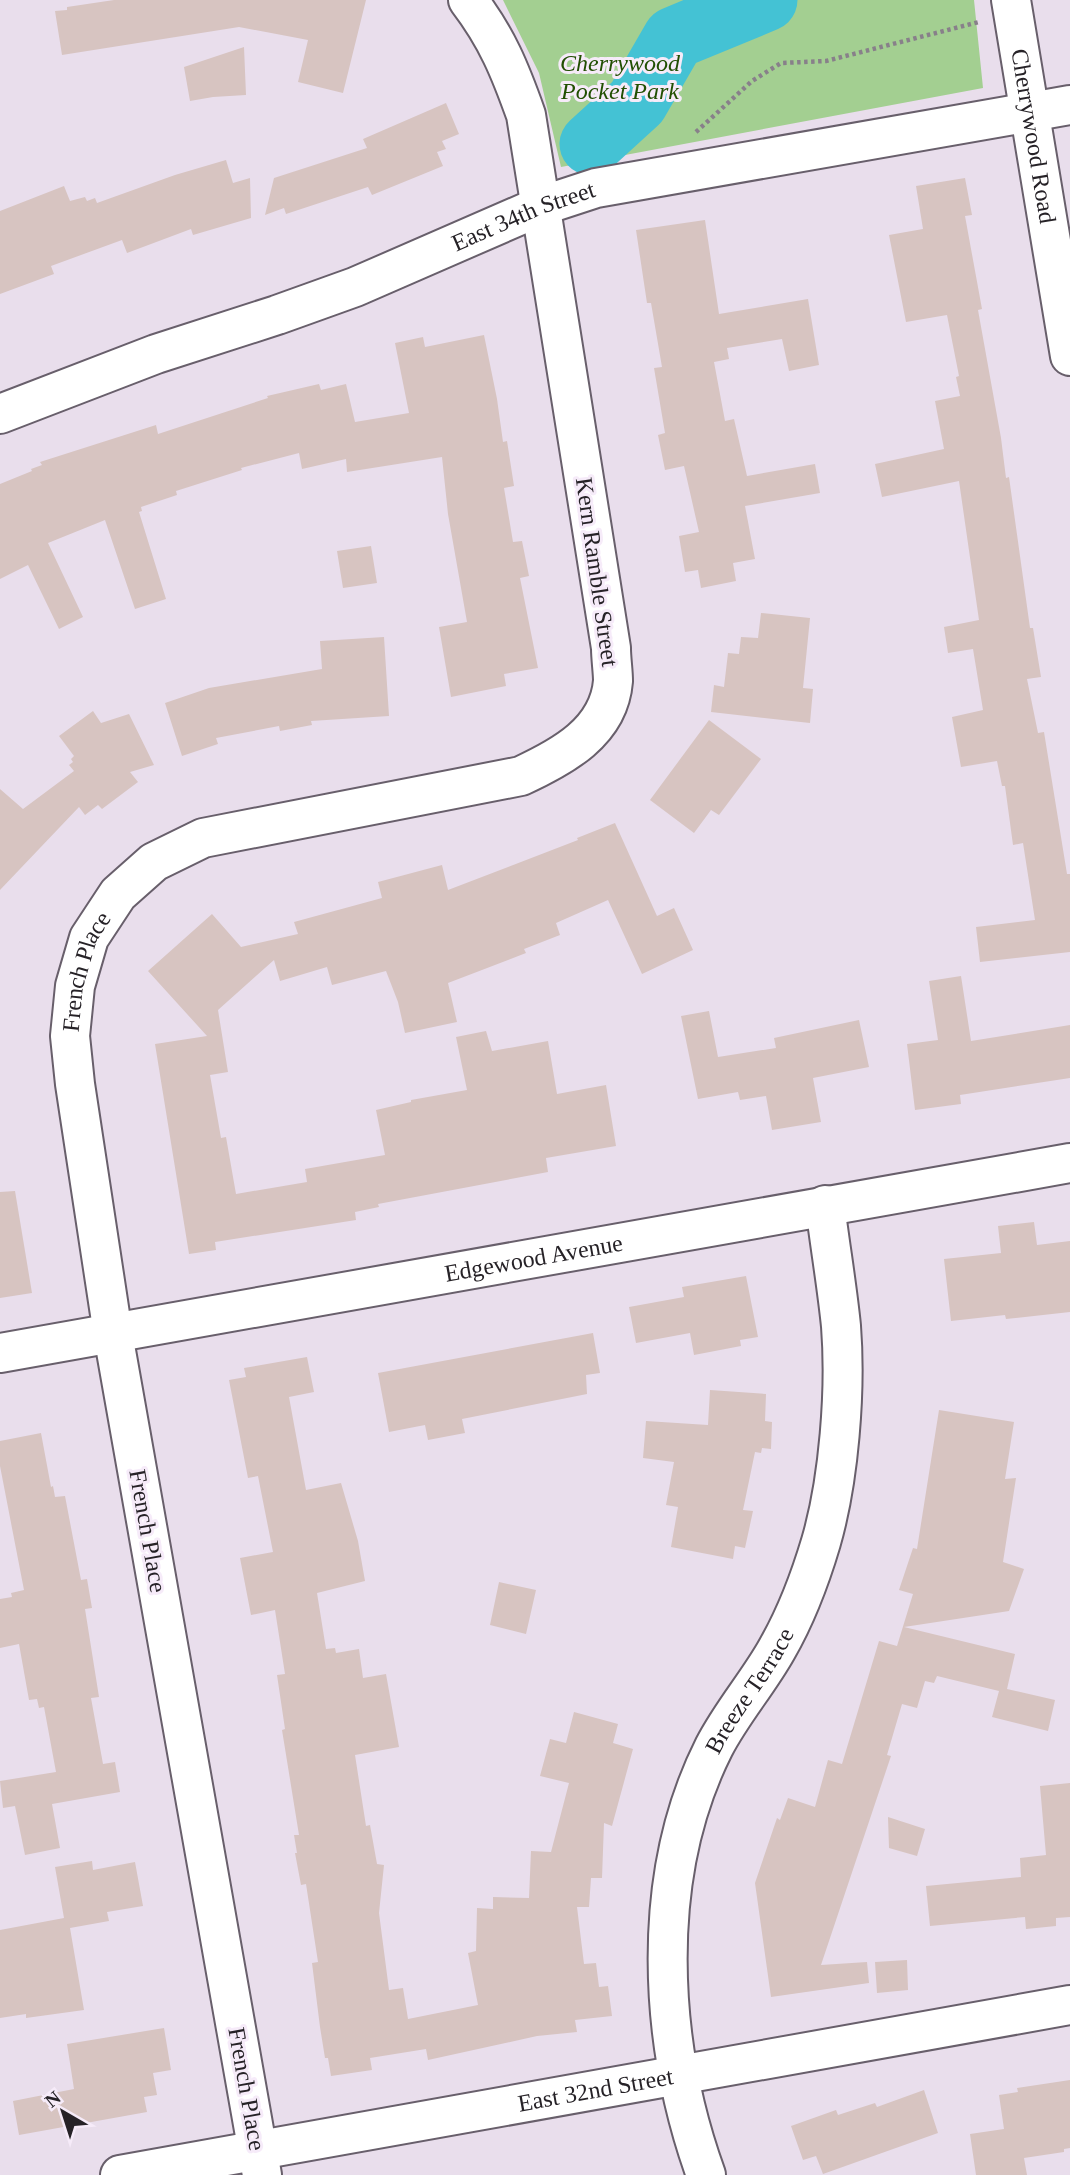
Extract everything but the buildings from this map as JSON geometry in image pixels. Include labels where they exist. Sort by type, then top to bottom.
[{"type":"street","name":"Kern Ramble Street","points":[[118,894],[153,862],[203,838],[521,776],[572,749],[594,728],[606,710],[613,682],[611,648],[526,115],[509,66],[487,25],[468,0]]},
{"type":"street","name":"Cherrywood Road","points":[[1011,0],[1070,356]]},
{"type":"street","name":"East 34th Street","points":[[0,414],[156,354],[277,315],[355,286],[541,206],[596,188],[1070,105]]},
{"type":"street","name":"French Place","points":[[118,894],[89,938],[75,986],[70,1036],[113,1334],[260,2162]]},
{"type":"street","name":"Edgewood Avenue","points":[[0,1353],[1070,1163]]},
{"type":"street","name":"Breeze Terrace","points":[[706,2175],[694,2142],[679,2075],[667,1994],[668,1923],[676,1867],[692,1800],[714,1747],[776,1650],[801,1602],[821,1541],[834,1481],[841,1408],[841,1328],[825,1205]]},
{"type":"street","name":"East 32nd Street","points":[[120,2175],[260,2162],[679,2075],[1070,2005]]},
{"type":"path","points":[[667,175],[675,151],[752,81],[781,63],[826,61],[980,22]]},
{"type":"green space","name":"Cherrywood Pocket Park","points":[[503,0],[974,0],[983,88],[561,167],[539,73]]},
{"type":"waterway","points":[[591,144],[637,102],[674,38],[766,0]]}]
